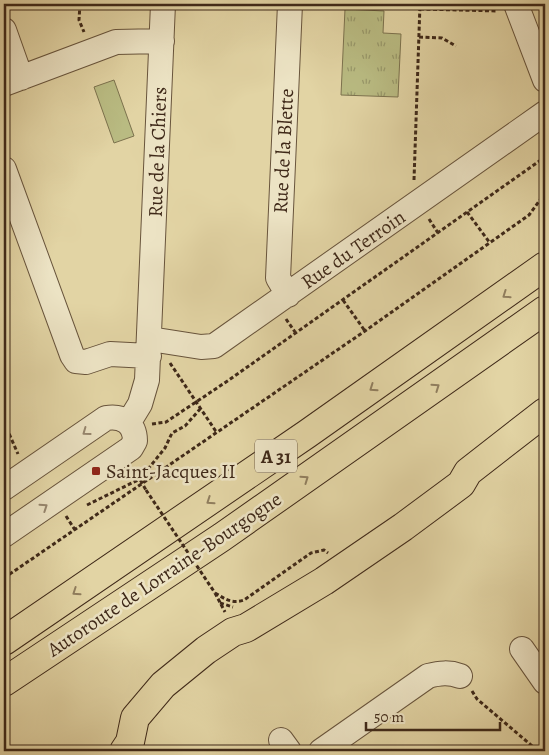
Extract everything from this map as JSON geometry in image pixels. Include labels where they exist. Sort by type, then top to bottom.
[{"type":"main road","name":"Autoroute de Lorraine-Bourgogne","points":[[4,641],[307,434],[545,266]]},
{"type":"main road","name":"Autoroute de Lorraine-Bourgogne","points":[[4,682],[222,537],[545,310]]},
{"type":"main road","points":[[127,747],[142,736],[191,679],[242,639],[246,628],[340,570],[403,527],[461,484],[468,472],[545,412]]},
{"type":"main road","points":[[461,484],[475,481],[545,429]]},
{"type":"street","name":"Rue de la Chiers","points":[[129,422],[140,404],[147,380],[152,300],[163,4]]},
{"type":"street","name":"Rue de la Blette","points":[[288,295],[278,278],[290,4]]},
{"type":"street","points":[[518,8],[545,80]]},
{"type":"street","points":[[4,30],[12,81],[116,42],[162,41]]},
{"type":"street","name":"Rue du Terroin","points":[[4,169],[72,355],[76,361],[86,362],[110,354],[149,347],[210,348],[214,346],[545,113]]},
{"type":"street","points":[[4,488],[99,422],[113,417],[129,422],[136,438],[131,448],[4,534]]},
{"type":"street","points":[[522,649],[545,682]]},
{"type":"street","points":[[321,751],[428,676],[440,673],[453,673],[460,676]]},
{"type":"path","points":[[80,4],[80,20],[91,51]]},
{"type":"path","points":[[420,4],[414,197],[438,233]]},
{"type":"path","points":[[420,9],[518,8]]},
{"type":"path","points":[[419,37],[442,38],[456,46]]},
{"type":"path","points":[[129,422],[154,424],[166,422],[545,158]]},
{"type":"path","points":[[4,578],[490,243],[529,215],[545,193]]},
{"type":"path","points":[[467,212],[490,243]]},
{"type":"path","points":[[343,300],[364,331]]},
{"type":"path","points":[[149,347],[172,364],[217,433]]},
{"type":"path","points":[[140,479],[165,448],[172,433],[185,426],[201,408]]},
{"type":"path","points":[[135,471],[224,611]]},
{"type":"path","points":[[67,518],[75,530]]},
{"type":"path","points":[[214,593],[232,602],[244,600],[319,550],[327,552],[340,570]]},
{"type":"path","points":[[460,676],[477,699],[538,751]]},
{"type":"green space","points":[[345,9],[384,11],[383,33],[401,34],[398,97],[341,95]]},
{"type":"green space","points":[[114,80],[134,136],[114,143],[94,87]]},
{"type":"place","name":"Saint-Jacques II","points":[[96,471]]}]
